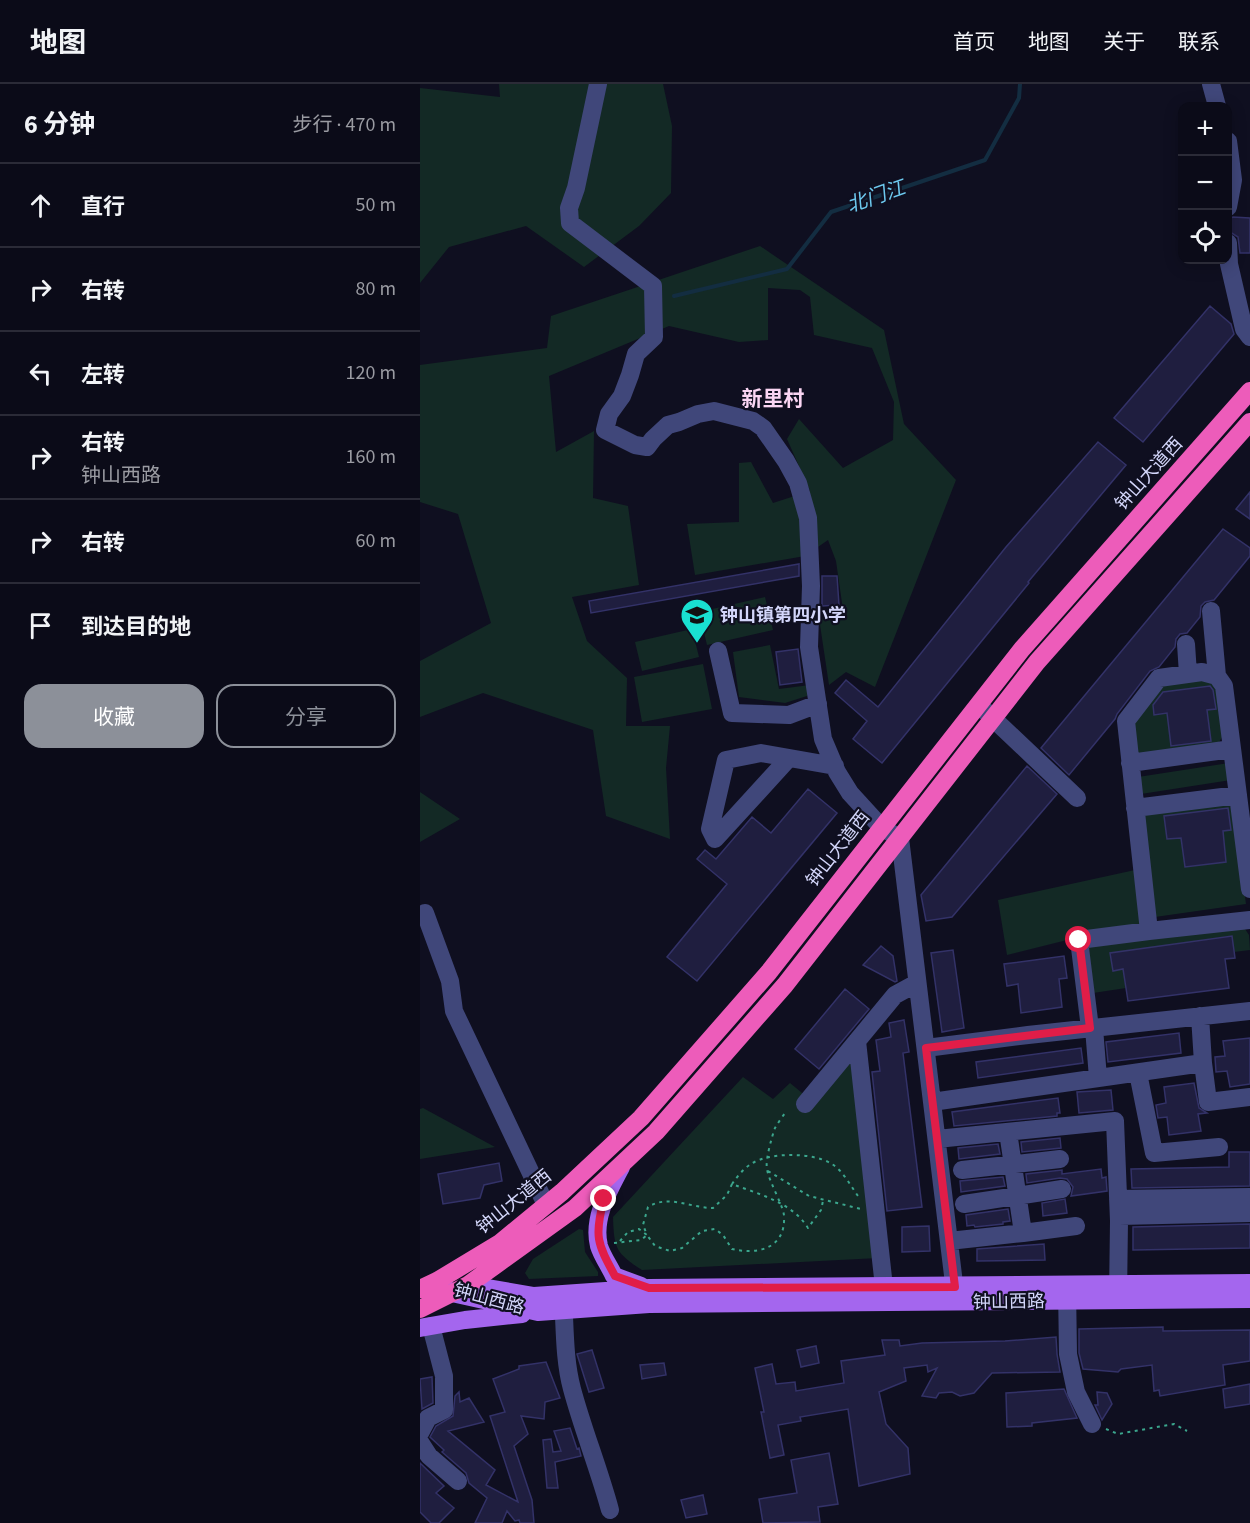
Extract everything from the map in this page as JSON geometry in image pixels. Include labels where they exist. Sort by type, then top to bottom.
[{"type":"highway","name":"钟山大道西","points":[[420,1289],[501,1243],[546,1206],[641,1118],[769,972],[1022,649],[1250,391]]},
{"type":"highway","points":[[420,1309],[460,1289],[576,1208],[656,1132],[785,985],[1037,662],[1250,422]]},
{"type":"main road","points":[[622,1165],[604,1199],[598,1220],[599,1246],[615,1276],[649,1288]]},
{"type":"main road","name":"钟山西路","points":[[437,1281],[538,1312],[563,1302],[649,1288],[884,1287],[956,1294]]},
{"type":"main road","name":"钟山西路","points":[[1118,1293],[1250,1283]]},
{"type":"main road","name":"钟山西路","points":[[460,1289],[534,1296],[563,1302],[649,1304],[956,1294],[1068,1293],[1250,1299]]},
{"type":"main road","points":[[425,1327],[538,1312]]},
{"type":"street","points":[[598,84],[576,188],[569,208],[570,223],[653,286],[654,337],[636,354],[626,386],[609,414],[605,430],[634,445],[647,447],[668,424],[680,422],[698,414],[714,411],[753,421],[763,429],[786,461],[798,483],[808,518],[811,586],[809,647],[823,739],[834,766],[850,793],[882,828],[900,838],[956,1294]]},
{"type":"street","points":[[1211,84],[1216,102]]},
{"type":"street","points":[[1229,264],[1244,329],[1250,337]]},
{"type":"street","points":[[1211,611],[1217,676],[1224,686],[1250,889]]},
{"type":"street","points":[[1186,644],[1188,674]]},
{"type":"street","points":[[718,651],[732,713],[789,715],[818,704]]},
{"type":"street","points":[[1149,931],[1126,721],[1159,678],[1202,672],[1217,676]]},
{"type":"street","points":[[978,704],[1077,798]]},
{"type":"street","points":[[1130,763],[1232,749]]},
{"type":"street","points":[[789,758],[715,839],[710,829],[726,760],[761,753],[834,766]]},
{"type":"street","points":[[1135,808],[1238,795]]},
{"type":"street","points":[[425,913],[450,981],[454,1011],[546,1206]]},
{"type":"street","points":[[1098,1078],[1079,940],[1250,920]]},
{"type":"street","points":[[805,1104],[895,995],[918,983]]},
{"type":"street","points":[[926,1048],[1250,1011]]},
{"type":"street","points":[[1200,1016],[1208,1102],[1250,1097]]},
{"type":"street","points":[[857,1041],[884,1287]]},
{"type":"street","points":[[932,1102],[1203,1063]]},
{"type":"street","points":[[1138,1072],[1154,1153],[1220,1147]]},
{"type":"street","points":[[937,1139],[1116,1121],[1118,1293]]},
{"type":"street","points":[[1008,1132],[1023,1233]]},
{"type":"street","points":[[962,1170],[1060,1159]]},
{"type":"street","points":[[964,1204],[1062,1190]]},
{"type":"street","points":[[1217,1206],[1250,1197]]},
{"type":"street","points":[[1118,1208],[1217,1206],[1250,1213]]},
{"type":"street","points":[[949,1241],[1076,1226]]},
{"type":"street","points":[[1068,1293],[1068,1354],[1076,1392],[1092,1424]]},
{"type":"street","points":[[563,1302],[572,1388],[610,1510]]},
{"type":"street","points":[[420,1433],[428,1418],[444,1410],[444,1376],[425,1327]]},
{"type":"street","points":[[420,1442],[429,1456],[458,1480]]},
{"type":"path","points":[[767,1170],[809,1196],[861,1210],[861,1201],[844,1175],[831,1163],[783,1154],[768,1157],[751,1163],[732,1184],[727,1195],[713,1208],[699,1208],[673,1200],[648,1207],[643,1225],[647,1235],[655,1246],[670,1251],[682,1248],[702,1232],[715,1229],[723,1235],[732,1249],[747,1253],[762,1251],[773,1246],[781,1233],[785,1215],[767,1170],[768,1157],[775,1128],[786,1113]]},
{"type":"path","points":[[732,1184],[778,1202],[805,1223],[808,1228],[821,1210],[823,1201]]},
{"type":"path","points":[[621,1241],[628,1232],[639,1229],[647,1235]]},
{"type":"path","points":[[599,1246],[621,1241],[641,1240],[647,1235]]},
{"type":"path","points":[[1092,1424],[1118,1434],[1174,1424],[1187,1431]]},
{"type":"green space","points":[[499,84],[663,84],[672,126],[671,193],[639,226],[584,267],[526,226],[449,247],[420,283],[420,88],[500,97]]},
{"type":"green space","points":[[760,246],[884,330],[904,424],[956,480],[875,687],[846,672],[829,685],[819,618],[843,610],[836,561],[828,540],[805,556],[695,575],[687,524],[739,522],[739,463],[751,462],[773,503],[810,491],[787,439],[799,419],[843,468],[893,440],[894,402],[872,348],[814,335],[810,297],[800,290],[768,288],[768,340],[739,342],[669,326],[549,376],[556,452],[594,431],[593,498],[628,506],[639,585],[572,597],[587,641],[627,678],[626,726],[670,726],[666,768],[670,839],[606,816],[593,730],[483,693],[420,717],[420,661],[491,623],[458,514],[420,502],[420,365],[547,348],[551,316]]},
{"type":"green space","points":[[765,597],[773,630],[707,645],[699,612]]},
{"type":"green space","points":[[692,629],[699,657],[642,671],[635,642]]},
{"type":"green space","points":[[770,645],[779,689],[810,685],[807,696],[785,703],[739,697],[733,652]]},
{"type":"green space","points":[[703,664],[712,709],[642,722],[634,677]]},
{"type":"green space","points":[[1207,678],[1219,685],[1225,732],[1218,744],[1134,756],[1129,720],[1160,681]]},
{"type":"green space","points":[[1229,763],[1231,780],[1141,794],[1138,777]]},
{"type":"green space","points":[[420,792],[460,819],[420,842]]},
{"type":"green space","points":[[1229,804],[1234,812],[1246,904],[1155,917],[1143,813]]},
{"type":"green space","points":[[1135,870],[1144,928],[1079,937],[1007,955],[998,900]]},
{"type":"green space","points":[[1243,926],[1249,935],[1250,950],[1234,952],[1231,936],[1110,953],[1113,971],[1130,968],[1124,976],[1126,988],[1093,993],[1085,945]]},
{"type":"green space","points":[[851,1055],[878,1258],[642,1270],[622,1254],[614,1236],[613,1217],[743,1077],[773,1099],[790,1083],[813,1102]]},
{"type":"green space","points":[[423,1108],[495,1147],[420,1159],[420,1109]]},
{"type":"green space","points":[[579,1229],[583,1230],[585,1252],[598,1272],[598,1276],[529,1279],[525,1273],[533,1259]]},
{"type":"building","points":[[1232,218],[1250,218],[1250,253],[1240,253],[1238,237],[1232,233]]},
{"type":"building","points":[[1210,306],[1231,324],[1234,334],[1143,442],[1114,418]]},
{"type":"building","points":[[1098,442],[1126,465],[882,763],[853,739],[867,721],[835,693],[846,680],[878,707],[1006,547]]},
{"type":"building","points":[[1250,492],[1250,519],[1236,509]]},
{"type":"building","points":[[1223,529],[1250,548],[1250,556],[1214,600],[1205,602],[1201,606],[1200,617],[1187,633],[1180,634],[1176,639],[1175,647],[1159,667],[1150,671],[1115,719],[1069,775],[1041,748]]},
{"type":"building","points":[[799,564],[799,576],[591,613],[589,601]]},
{"type":"building","points":[[822,576],[837,576],[839,605],[822,606]]},
{"type":"building","points":[[798,649],[802,682],[780,685],[776,652]]},
{"type":"building","points":[[1210,686],[1213,690],[1216,709],[1207,710],[1211,741],[1171,746],[1167,713],[1154,715],[1153,705],[1163,692]]},
{"type":"building","points":[[1027,766],[1057,794],[952,917],[926,921],[921,895]]},
{"type":"building","points":[[808,789],[837,813],[697,981],[667,957],[727,884],[697,859],[705,850],[716,859],[752,817],[771,833]]},
{"type":"building","points":[[1228,808],[1231,830],[1223,831],[1226,862],[1185,867],[1181,838],[1167,839],[1164,816]]},
{"type":"building","points":[[1232,936],[1235,958],[1225,959],[1229,988],[1128,1001],[1123,969],[1113,971],[1110,953]]},
{"type":"building","points":[[881,946],[893,956],[897,981],[895,982],[863,965]]},
{"type":"building","points":[[953,950],[964,1028],[942,1032],[931,953]]},
{"type":"building","points":[[1064,956],[1067,978],[1059,979],[1062,1007],[1021,1013],[1018,984],[1007,986],[1004,964]]},
{"type":"building","points":[[845,989],[869,1009],[819,1069],[795,1049]]},
{"type":"building","points":[[904,1020],[909,1052],[903,1053],[922,1207],[887,1211],[872,1072],[880,1071],[876,1040],[891,1037],[889,1023]]},
{"type":"building","points":[[1179,1033],[1181,1053],[1108,1062],[1106,1042]]},
{"type":"building","points":[[1250,1038],[1250,1084],[1230,1087],[1227,1071],[1216,1072],[1215,1057],[1225,1056],[1223,1041]]},
{"type":"building","points":[[1081,1048],[1083,1063],[978,1078],[976,1062]]},
{"type":"building","points":[[1194,1083],[1199,1108],[1207,1113],[1198,1114],[1201,1131],[1169,1135],[1167,1117],[1158,1118],[1156,1105],[1166,1103],[1164,1087]]},
{"type":"building","points":[[1111,1090],[1113,1110],[1079,1113],[1077,1092]]},
{"type":"building","points":[[1058,1098],[1060,1113],[1057,1113],[1057,1116],[954,1126],[952,1112]]},
{"type":"building","points":[[1060,1138],[1061,1148],[1022,1152],[1021,1142]]},
{"type":"building","points":[[998,1144],[1000,1154],[959,1159],[958,1148]]},
{"type":"building","points":[[1229,1152],[1250,1152],[1250,1186],[1132,1188],[1131,1169],[1229,1167]]},
{"type":"building","points":[[499,1163],[502,1181],[484,1185],[480,1198],[443,1204],[438,1174]]},
{"type":"building","points":[[1101,1169],[1102,1178],[1106,1177],[1107,1191],[1071,1196],[1073,1187],[1067,1179],[1027,1183],[1026,1174],[1062,1170],[1062,1174]]},
{"type":"building","points":[[1003,1177],[1005,1186],[961,1192],[960,1181]]},
{"type":"building","points":[[1065,1199],[1067,1213],[1043,1216],[1042,1203]]},
{"type":"building","points":[[1008,1209],[1010,1221],[1003,1222],[1003,1224],[967,1226],[966,1215]]},
{"type":"building","points":[[1250,1224],[1250,1248],[1133,1250],[1133,1227]]},
{"type":"building","points":[[929,1226],[930,1251],[902,1252],[902,1227]]},
{"type":"building","points":[[1044,1244],[1045,1260],[977,1261],[977,1249]]},
{"type":"building","points":[[1163,1327],[1163,1331],[1250,1330],[1250,1361],[1223,1365],[1225,1385],[1160,1396],[1159,1390],[1154,1391],[1152,1365],[1121,1369],[1118,1372],[1083,1369],[1079,1353],[1079,1329]]},
{"type":"building","points":[[1056,1337],[1060,1372],[992,1373],[974,1393],[960,1396],[952,1392],[939,1393],[936,1398],[922,1396],[937,1368],[928,1372],[927,1365],[904,1368],[906,1381],[879,1392],[886,1424],[908,1448],[910,1474],[859,1486],[848,1409],[800,1417],[801,1421],[778,1425],[784,1455],[770,1458],[755,1368],[772,1364],[776,1384],[795,1382],[796,1391],[844,1383],[841,1361],[885,1355],[882,1340],[899,1340],[900,1346]]},
{"type":"building","points":[[816,1346],[819,1363],[801,1367],[797,1350]]},
{"type":"building","points":[[592,1350],[604,1388],[589,1392],[577,1354]]},
{"type":"building","points":[[546,1362],[560,1398],[545,1402],[544,1419],[521,1416],[528,1434],[514,1446],[532,1500],[534,1523],[515,1521],[507,1511],[502,1523],[475,1523],[487,1498],[469,1483],[466,1473],[442,1452],[444,1450],[430,1437],[436,1426],[453,1416],[455,1396],[459,1392],[460,1402],[469,1398],[484,1422],[448,1431],[495,1470],[486,1485],[518,1502],[490,1416],[505,1412],[493,1379],[519,1369],[519,1366]]},
{"type":"building","points":[[664,1363],[666,1375],[642,1379],[640,1365]]},
{"type":"building","points":[[432,1377],[433,1403],[422,1409],[420,1379]]},
{"type":"building","points":[[1250,1384],[1250,1404],[1225,1408],[1223,1389]]},
{"type":"building","points":[[1064,1389],[1077,1418],[1032,1423],[1032,1426],[1007,1427],[1006,1393]]},
{"type":"building","points":[[1097,1392],[1107,1393],[1112,1404],[1102,1420],[1095,1405],[1098,1405]]},
{"type":"building","points":[[570,1428],[581,1456],[555,1462],[558,1488],[547,1488],[543,1440],[551,1439],[553,1452],[561,1451],[554,1431]]},
{"type":"building","points":[[829,1453],[838,1504],[818,1507],[820,1522],[763,1523],[759,1499],[797,1493],[791,1460]]},
{"type":"building","points":[[420,1463],[444,1486],[436,1493],[454,1508],[439,1523],[431,1523],[420,1512]]},
{"type":"building","points":[[703,1495],[707,1514],[686,1518],[681,1500]]},
{"type":"waterway","name":"北门江","points":[[674,296],[787,269],[831,212],[985,160],[1019,98],[1020,84]]},
{"type":"place","name":"钟山镇第四小学","points":[[697,644]]},
{"type":"district","name":"新里村","points":[[773,399]]},
{"type":"route","points":[[604,1199],[598,1220],[599,1246],[615,1276],[649,1288],[955,1287],[926,1048],[1090,1028],[1079,940]]}]
